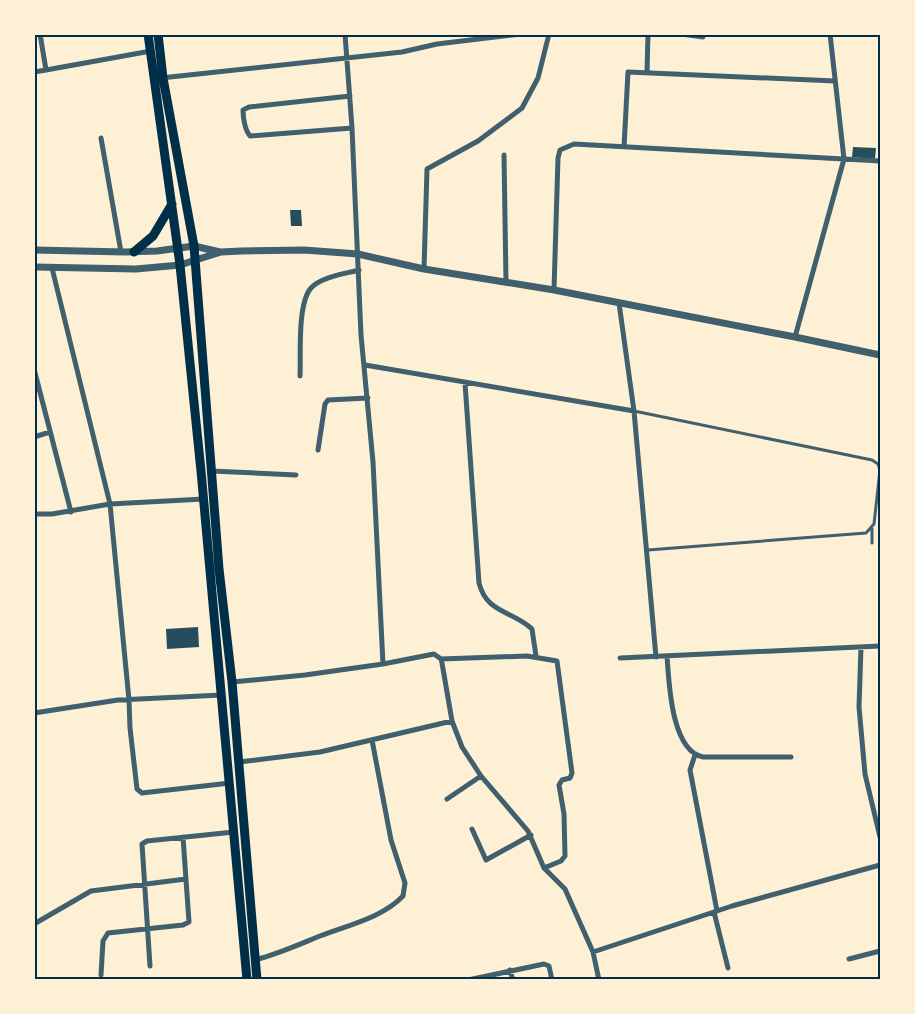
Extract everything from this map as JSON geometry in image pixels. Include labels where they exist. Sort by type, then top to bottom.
[{"type":"highway","points":[[148,34],[196,262],[211,471],[232,682],[257,980]]},
{"type":"highway","points":[[158,34],[159,78],[204,499],[247,980]]},
{"type":"highway","points":[[134,252],[153,236],[172,204]]},
{"type":"street","points":[[40,34],[46,70]]},
{"type":"street","points":[[345,34],[364,365],[373,462],[383,664]]},
{"type":"street","points":[[159,78],[402,52],[477,37],[521,34]]},
{"type":"street","points":[[424,269],[427,169],[478,141],[522,108],[538,78],[549,34]]},
{"type":"street","points":[[646,73],[648,34]]},
{"type":"street","points":[[682,34],[703,37]]},
{"type":"street","points":[[795,337],[844,159],[830,34]]},
{"type":"street","points":[[34,72],[151,51]]},
{"type":"street","points":[[624,147],[628,72],[835,81]]},
{"type":"street","points":[[350,96],[249,107],[243,111],[243,115],[250,136],[352,128]]},
{"type":"street","points":[[101,138],[122,252]]},
{"type":"street","points":[[554,290],[560,150],[574,144],[880,161]]},
{"type":"street","points":[[504,155],[506,282]]},
{"type":"street","points":[[34,250],[134,252],[194,246],[221,252],[304,250],[358,254],[424,269],[554,290],[795,337],[880,356]]},
{"type":"street","points":[[34,267],[136,269],[196,262],[221,252]]},
{"type":"street","points":[[52,268],[110,504],[136,786],[140,792],[230,783]]},
{"type":"street","points":[[300,376],[303,310],[311,288],[323,280],[359,270]]},
{"type":"street","points":[[619,303],[634,411],[656,657]]},
{"type":"street","points":[[364,365],[634,411]]},
{"type":"street","points":[[34,369],[71,512]]},
{"type":"street","points":[[465,382],[479,583],[484,597],[491,606],[531,629],[536,656]]},
{"type":"street","points":[[318,450],[325,404],[328,400],[368,398]]},
{"type":"street","points":[[34,436],[50,432]]},
{"type":"street","points":[[211,471],[296,475]]},
{"type":"street","points":[[34,514],[71,512],[110,504],[204,499]]},
{"type":"street","points":[[620,658],[880,646]]},
{"type":"street","points":[[861,647],[859,707],[865,774],[880,837]]},
{"type":"street","points":[[232,682],[383,664],[434,654],[441,659],[536,656],[557,661],[572,773],[570,778],[562,780],[559,785],[564,814],[565,856],[563,860],[544,868]]},
{"type":"street","points":[[667,657],[674,715],[683,741],[695,755],[791,757]]},
{"type":"street","points":[[441,659],[452,721],[468,758],[521,821],[531,835],[544,868],[565,889],[593,952],[598,980]]},
{"type":"street","points":[[34,713],[129,700],[222,695]]},
{"type":"street","points":[[238,762],[320,752],[452,721]]},
{"type":"street","points":[[255,961],[281,953],[370,917],[387,909],[403,896],[405,883],[391,840],[372,740]]},
{"type":"street","points":[[695,755],[690,770],[715,911],[728,968]]},
{"type":"street","points":[[447,799],[481,776]]},
{"type":"street","points":[[472,829],[486,860],[531,835]]},
{"type":"street","points":[[150,966],[142,844],[147,841],[234,832]]},
{"type":"street","points":[[101,975],[103,941],[108,933],[183,925],[189,922],[183,837]]},
{"type":"street","points":[[593,952],[715,911],[880,865]]},
{"type":"street","points":[[34,924],[92,891],[186,879]]},
{"type":"street","points":[[849,959],[880,951]]},
{"type":"street","points":[[468,980],[544,964],[549,966],[552,980]]},
{"type":"street","points":[[510,970],[513,980]]},
{"type":"lane","points":[[634,411],[876,461],[880,470],[872,543]]},
{"type":"lane","points":[[648,550],[853,535],[866,533],[873,528]]},
{"type":"building","points":[[853,147],[876,148],[875,159],[852,157]]},
{"type":"building","points":[[290,210],[301,210],[302,226],[291,226]]},
{"type":"building","points":[[198,627],[199,647],[167,649],[166,629]]}]
